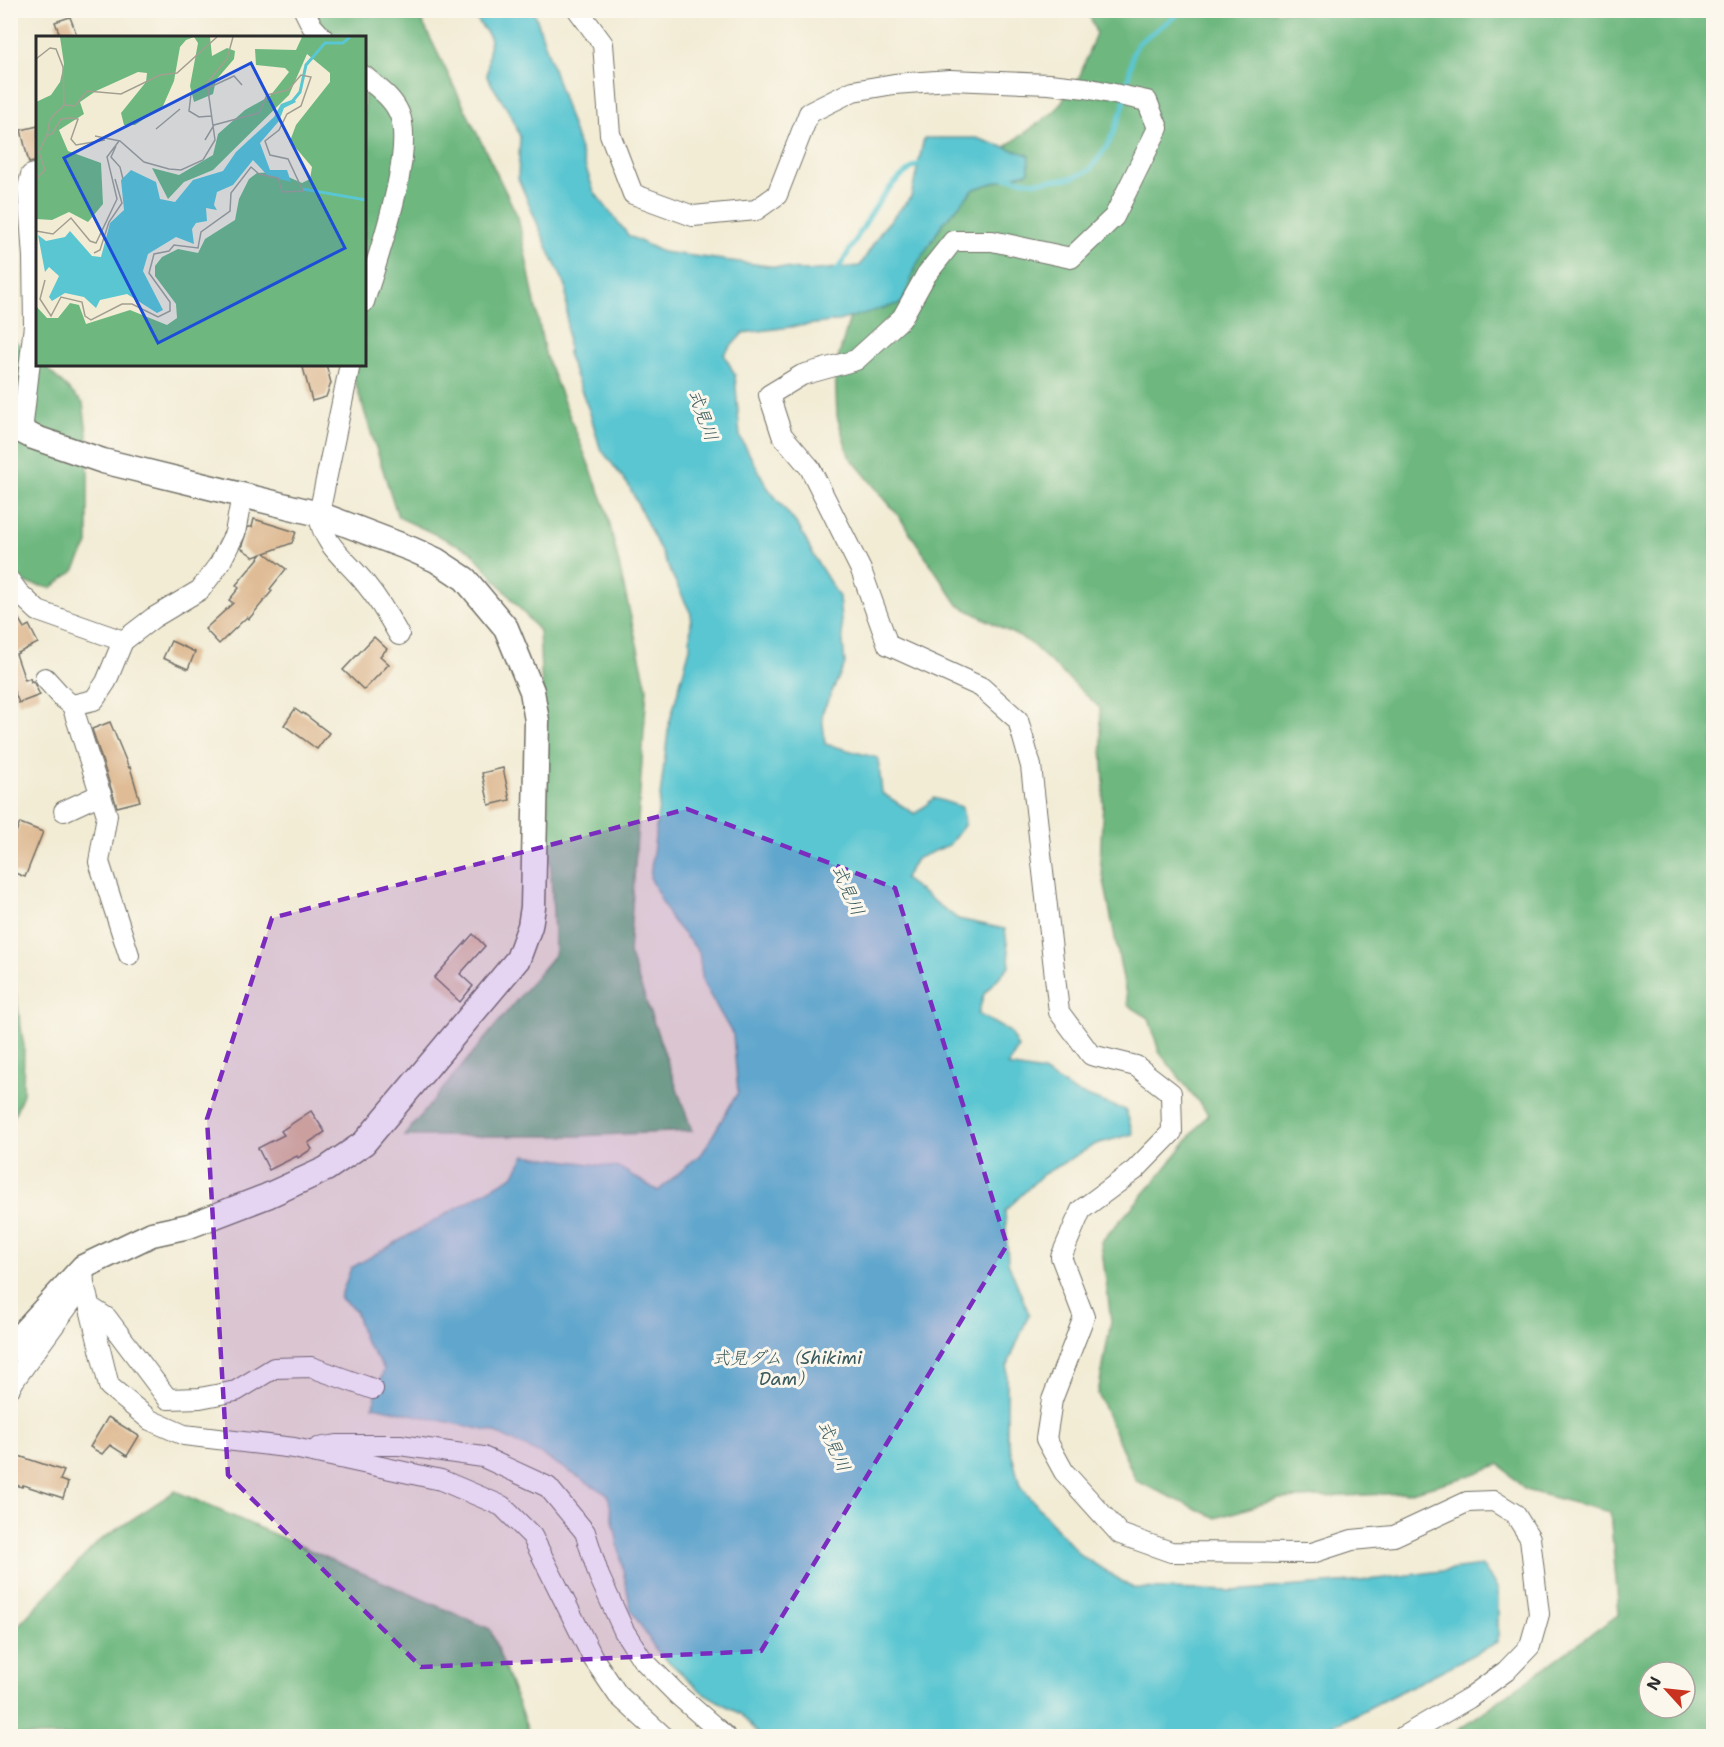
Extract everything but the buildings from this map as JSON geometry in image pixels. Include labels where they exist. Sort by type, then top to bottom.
[{"type":"street","points":[[304,10],[312,26],[321,36]]},
{"type":"street","points":[[578,10],[603,44],[610,134],[633,194],[693,216],[756,210],[777,195],[809,113],[853,91],[894,84],[950,80],[1086,88],[1147,101],[1158,128],[1114,217],[1071,258],[992,241],[953,241],[926,275],[902,318],[856,360],[802,375],[769,395],[782,435],[810,468],[861,570],[888,645],[981,687],[1018,720],[1031,766],[1059,1012],[1091,1055],[1136,1066],[1171,1093],[1172,1132],[1135,1170],[1081,1210],[1061,1257],[1084,1317],[1052,1400],[1046,1439],[1064,1472],[1120,1534],[1171,1552],[1312,1553],[1352,1540],[1394,1536],[1467,1502],[1494,1501],[1515,1514],[1530,1538],[1539,1614],[1530,1646],[1506,1671],[1469,1698],[1404,1737]]},
{"type":"street","points":[[366,77],[389,97],[399,112],[405,131],[399,180],[366,295]]},
{"type":"street","points":[[10,1350],[20,1336],[84,1276],[152,1234],[189,1226],[267,1196],[326,1169],[364,1143],[518,959],[530,926],[533,907],[537,721],[532,691],[506,628],[465,579],[436,560],[319,514],[103,461],[33,437],[16,428],[34,325],[35,264],[28,188],[31,175],[36,174]]},
{"type":"street","points":[[350,366],[319,514],[320,525],[331,548],[364,581],[385,609],[399,635]]},
{"type":"street","points":[[72,705],[94,700],[106,682],[123,641],[153,618],[200,590],[220,562],[235,534],[242,495]]},
{"type":"street","points":[[10,581],[38,611],[123,641]]},
{"type":"street","points":[[45,678],[72,705],[101,794],[107,815],[99,862],[129,955]]},
{"type":"street","points":[[64,811],[101,794]]},
{"type":"street","points":[[84,1276],[109,1386],[150,1420],[184,1435],[306,1451],[441,1480],[502,1506],[532,1536],[592,1658],[618,1695],[663,1737]]},
{"type":"street","points":[[10,1388],[84,1276]]},
{"type":"street","points":[[90,1307],[106,1318],[168,1399],[200,1398],[236,1391],[274,1368],[311,1367],[373,1389]]},
{"type":"street","points":[[306,1451],[337,1445],[400,1445],[483,1457],[548,1487],[585,1532],[599,1576],[624,1631],[642,1659],[725,1737]]},
{"type":"highlighted area","points":[[687,809],[895,888],[1007,1245],[761,1651],[421,1667],[228,1475],[207,1119],[272,918]]},
{"type":"green space","points":[[317,11],[417,11],[518,217],[545,354],[606,508],[647,688],[629,953],[692,1131],[577,1136],[404,1136],[555,954],[539,631],[471,551],[398,517],[353,376],[353,366],[366,366],[366,36],[319,36]]},
{"type":"green space","points":[[1088,11],[1713,11],[1713,1736],[1450,1736],[1619,1614],[1610,1512],[1525,1490],[1500,1464],[1462,1478],[1407,1493],[1279,1499],[1216,1518],[1136,1481],[1098,1394],[1111,1321],[1101,1242],[1156,1180],[1208,1114],[1159,1052],[1149,1018],[1128,1005],[1100,860],[1104,784],[1100,708],[1029,642],[958,605],[898,515],[849,456],[837,416],[835,369],[860,282],[905,220],[1055,111],[1079,78],[1096,33]]},
{"type":"green space","points":[[10,337],[36,358],[36,366],[44,366],[83,403],[88,440],[88,544],[74,571],[51,588],[11,580]]},
{"type":"green space","points":[[11,967],[24,1046],[23,1094],[11,1123]]},
{"type":"green space","points":[[175,1491],[490,1629],[530,1736],[11,1736],[11,1633],[99,1541]]},
{"type":"water","name":"式見ダム（Shikimi Dam）","points":[[470,11],[532,11],[535,14],[594,192],[629,236],[662,252],[807,271],[860,266],[882,230],[911,197],[924,138],[976,138],[1029,155],[1029,172],[974,189],[943,223],[917,264],[902,303],[838,321],[743,333],[724,354],[735,375],[740,437],[768,488],[799,527],[839,597],[845,664],[822,713],[825,744],[878,758],[882,793],[915,814],[934,798],[962,807],[965,824],[949,845],[916,859],[904,879],[958,919],[1005,929],[1010,965],[984,994],[978,1014],[1010,1032],[1018,1048],[1007,1066],[1043,1072],[1075,1092],[1126,1110],[1133,1134],[1096,1144],[1042,1175],[1005,1211],[1008,1262],[1029,1314],[1007,1367],[1007,1436],[1020,1486],[1080,1555],[1133,1588],[1232,1591],[1352,1582],[1482,1566],[1498,1589],[1498,1642],[1341,1722],[1305,1736],[760,1736],[742,1715],[702,1692],[656,1650],[631,1610],[608,1495],[542,1455],[494,1432],[373,1406],[384,1369],[364,1340],[355,1310],[340,1298],[351,1268],[513,1176],[525,1155],[620,1168],[658,1191],[703,1152],[738,1092],[733,1035],[703,983],[699,952],[670,918],[650,877],[669,724],[690,648],[691,614],[629,486],[600,448],[590,413],[568,356],[566,286],[518,178],[520,137],[511,115],[487,77],[490,37]]},
{"type":"waterway","points":[[1003,177],[1034,182],[1072,178],[1090,170],[1109,143],[1123,108],[1133,53],[1138,43],[1184,10]]},
{"type":"waterway","points":[[835,273],[883,196],[908,171],[923,162]]},
{"type":"water label","name":"式見川","points":[[703,415]]},
{"type":"water label","name":"式見川","points":[[848,890]]},
{"type":"water label","name":"式見川","points":[[834,1446]]}]
